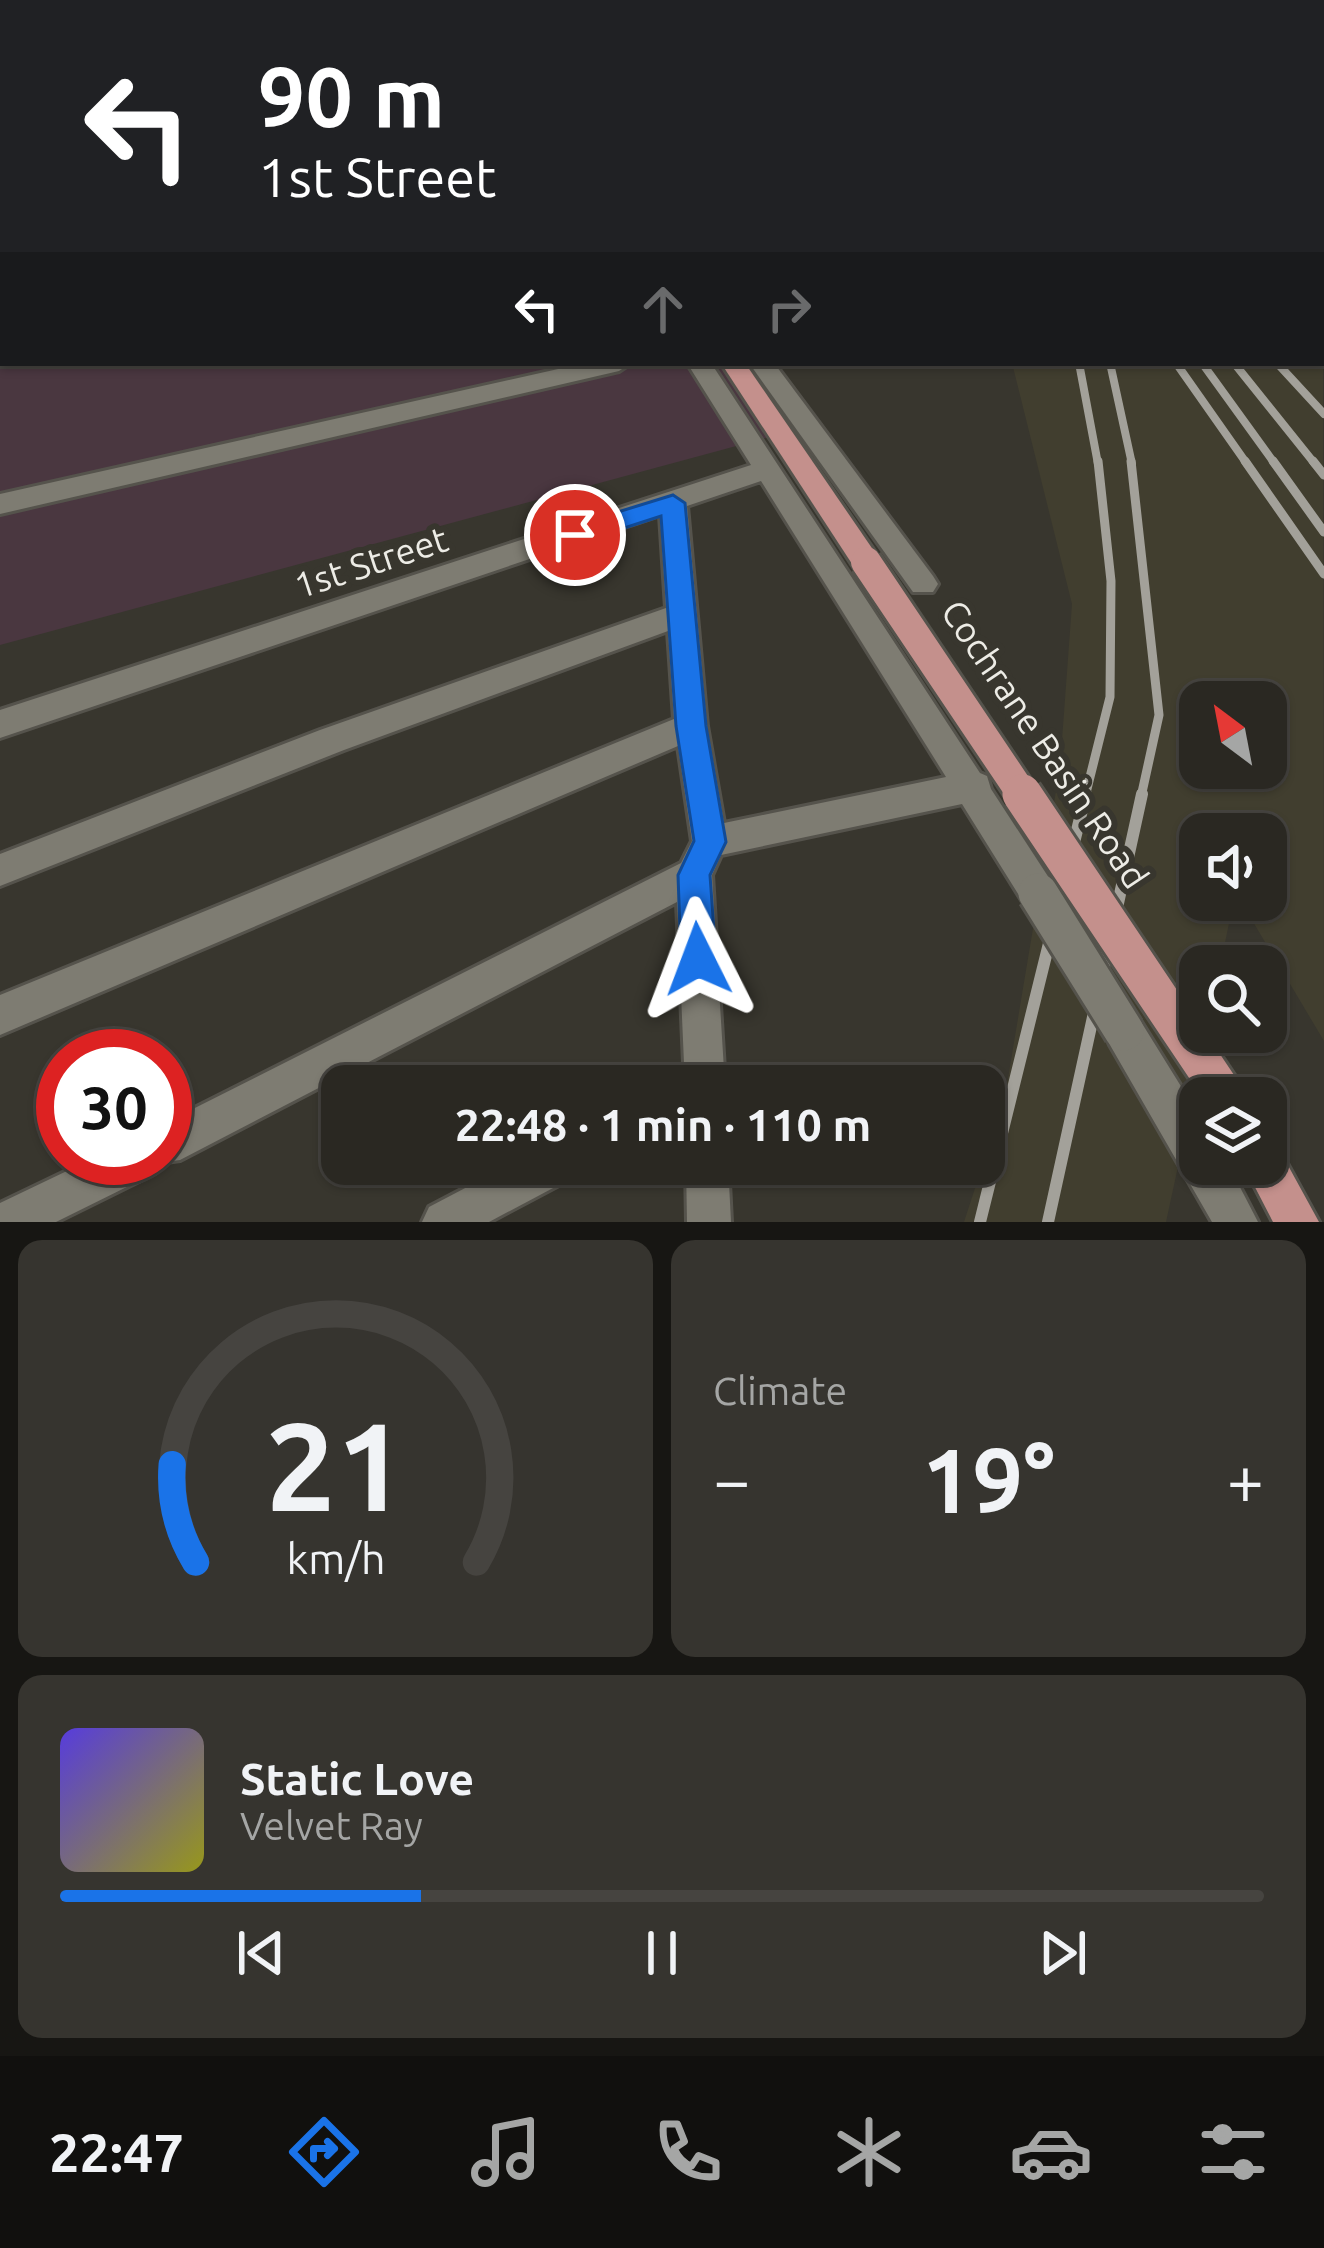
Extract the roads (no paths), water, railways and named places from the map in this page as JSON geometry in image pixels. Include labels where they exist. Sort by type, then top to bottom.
[{"type":"main road","name":"Cochrane Basin Road","points":[[735,366],[1212,1077]]},
{"type":"main road","points":[[1276,1185],[1297,1222]]},
{"type":"street","points":[[0,503],[606,366]]},
{"type":"street","points":[[702,366],[975,787],[1179,1121]]},
{"type":"street","points":[[763,366],[923,584]]},
{"type":"street","name":"1st Street","points":[[0,724],[766,470]]},
{"type":"street","points":[[673,503],[702,858],[705,1065]]},
{"type":"street","points":[[0,870],[354,732],[682,614]]},
{"type":"street","points":[[0,1015],[691,726]]},
{"type":"street","points":[[192,1131],[702,858],[975,787]]},
{"type":"street","points":[[9,1222],[85,1185]]},
{"type":"street","points":[[445,1222],[515,1185]]},
{"type":"street","points":[[708,1185],[709,1222]]},
{"type":"street","points":[[1216,1185],[1236,1222]]},
{"type":"railway","points":[[1080,366],[1098,464]]},
{"type":"railway","points":[[1111,366],[1132,464]]},
{"type":"railway","points":[[1178,366],[1247,464]]},
{"type":"railway","points":[[1204,366],[1275,464]]},
{"type":"railway","points":[[1236,366],[1315,464]]},
{"type":"railway","points":[[1280,366],[1324,414]]},
{"type":"railway","points":[[1085,797],[1110,697],[1111,581],[1098,461]]},
{"type":"railway","points":[[1131,461],[1159,715],[1141,797]]},
{"type":"railway","points":[[1245,461],[1324,574]]},
{"type":"railway","points":[[1273,461],[1324,532]]},
{"type":"railway","points":[[1313,461],[1324,475]]},
{"type":"railway","points":[[980,1222],[1086,794]]},
{"type":"railway","points":[[1048,1222],[1142,794]]}]
